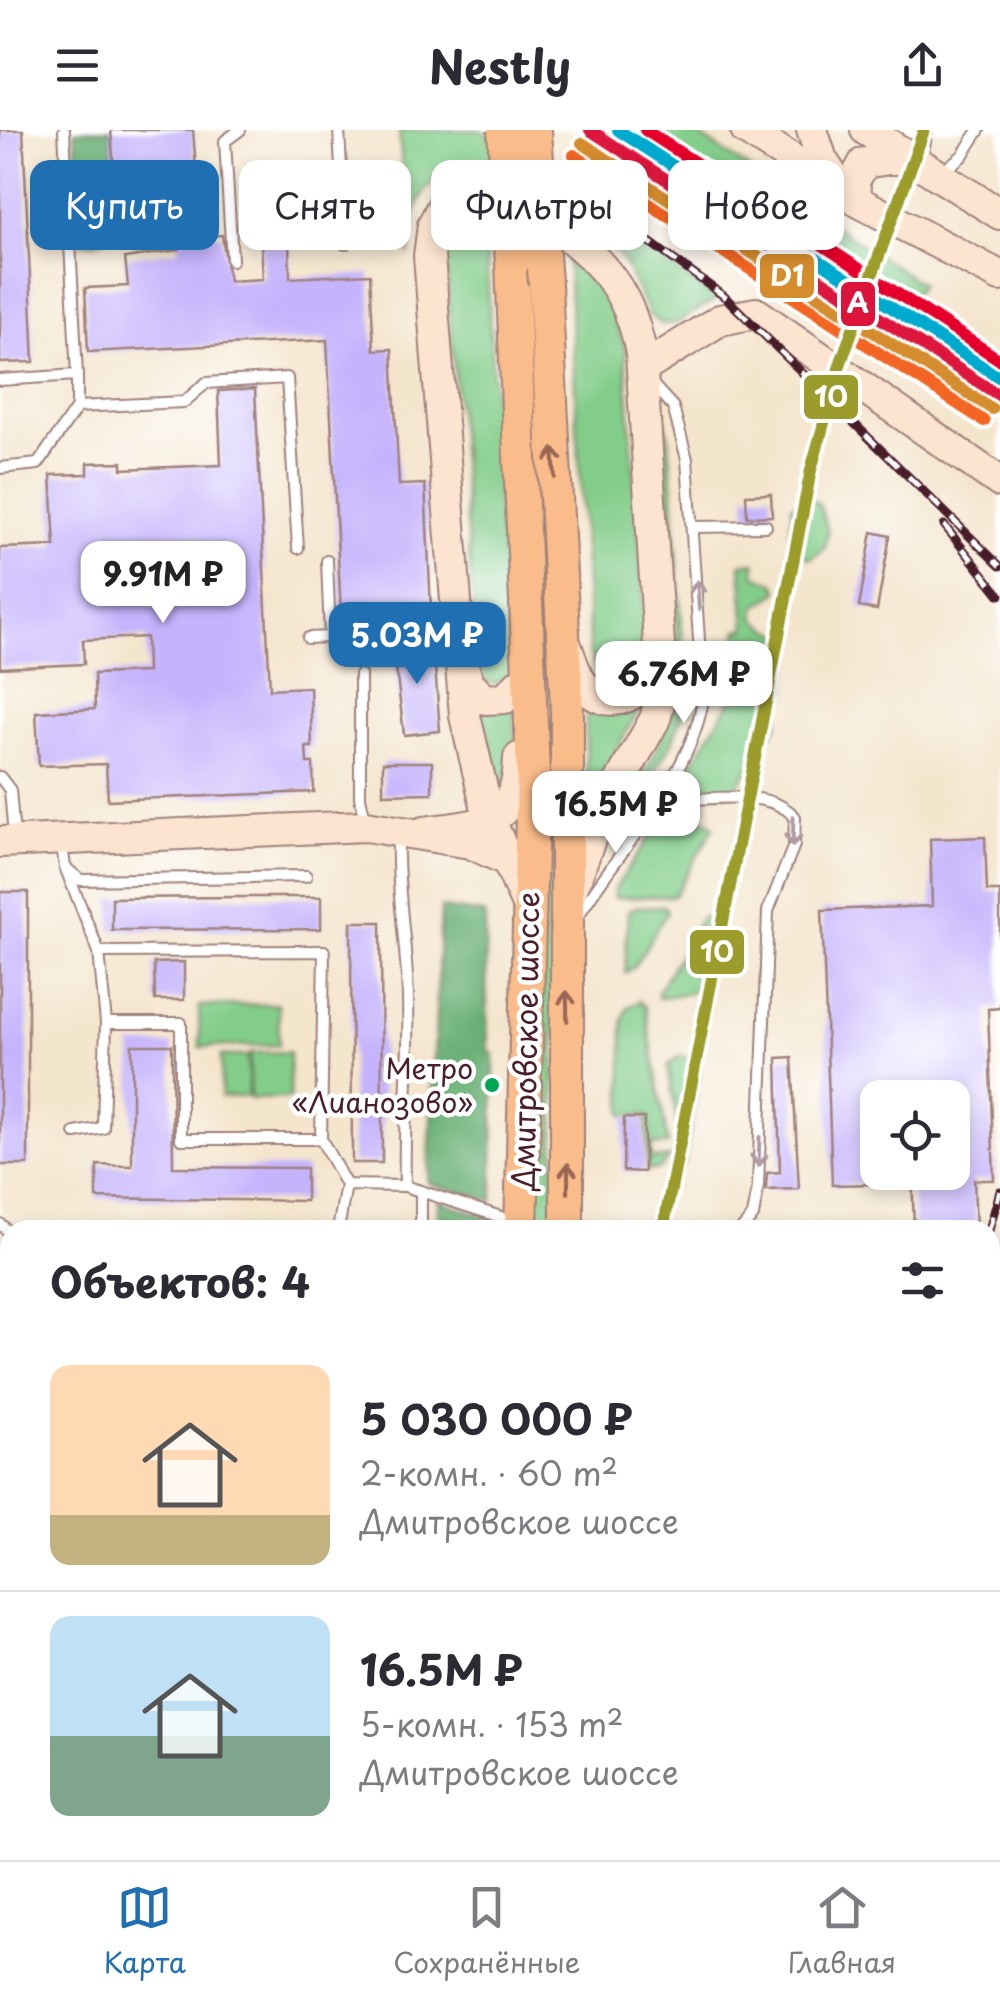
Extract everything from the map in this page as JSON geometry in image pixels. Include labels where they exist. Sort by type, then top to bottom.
[{"type":"main road","name":"Дмитровское шоссе","points":[[504,130],[504,260],[532,684],[522,1220]]},
{"type":"main road","name":"Дмитровское шоссе","points":[[535,130],[565,642],[567,1220]]},
{"type":"street","points":[[746,130],[855,199],[1000,276]]},
{"type":"street","points":[[812,130],[822,160],[855,199]]},
{"type":"street","points":[[867,130],[1000,214]]},
{"type":"street","points":[[855,199],[853,183],[864,163],[894,158],[930,170]]},
{"type":"street","name":"Дмитровское шоссе","points":[[460,646],[429,256],[433,224],[447,198],[467,187],[495,186],[589,250],[626,303],[642,369],[662,639],[662,693],[655,719],[595,826],[567,918]]},
{"type":"street","points":[[411,831],[492,826],[516,796],[520,683],[504,260]]},
{"type":"street","points":[[642,369],[720,320],[756,312],[1000,482]]},
{"type":"street","name":"Дмитровское шоссе","points":[[565,642],[584,685],[594,693],[618,698],[646,688],[654,674],[662,639]]},
{"type":"street","points":[[460,646],[469,683],[485,699],[505,698],[520,683]]},
{"type":"street","points":[[460,646],[470,747],[492,826],[530,912]]},
{"type":"street","points":[[7,842],[63,853],[366,826],[470,843],[508,861]]},
{"type":"lane","points":[[0,468],[38,464],[77,406],[64,130]]},
{"type":"lane","points":[[232,260],[225,141],[240,130]]},
{"type":"lane","points":[[339,130],[341,160]]},
{"type":"lane","points":[[927,130],[930,170],[962,156],[979,130]]},
{"type":"lane","points":[[567,918],[656,800],[692,743],[702,700],[687,459],[678,420],[642,369]]},
{"type":"lane","points":[[0,380],[77,375]]},
{"type":"lane","points":[[77,406],[184,402],[206,383],[287,378],[298,548]]},
{"type":"lane","points":[[693,527],[766,526]]},
{"type":"lane","points":[[327,561],[330,636]]},
{"type":"lane","points":[[308,638],[330,636],[460,646]]},
{"type":"lane","points":[[360,676],[360,797],[366,826]]},
{"type":"lane","points":[[0,777],[13,803],[7,842]]},
{"type":"lane","points":[[615,788],[656,800],[760,800],[785,805],[796,817],[794,845],[768,911],[758,1187],[750,1220]]},
{"type":"lane","points":[[492,826],[567,833]]},
{"type":"lane","points":[[405,1186],[406,925],[396,873],[411,831]]},
{"type":"lane","points":[[63,853],[80,880],[306,876]]},
{"type":"lane","points":[[63,853],[99,952],[106,1023],[104,1128],[76,1133]]},
{"type":"lane","points":[[99,952],[324,951],[321,1139],[346,1185],[340,1220]]},
{"type":"lane","points":[[106,1023],[181,1023],[181,1140],[321,1139]]},
{"type":"lane","points":[[346,1185],[405,1186],[502,1220]]},
{"type":"lane","points":[[421,1192],[421,1220]]},
{"type":"green space","points":[[75,130],[111,130],[113,160],[76,160]]},
{"type":"green space","points":[[399,130],[481,130],[523,160],[431,160],[431,184],[418,204],[411,236],[411,160],[401,160]]},
{"type":"green space","points":[[633,130],[691,130],[736,160],[679,160]]},
{"type":"green space","points":[[844,232],[921,284],[905,306],[818,250],[844,250]]},
{"type":"green space","points":[[444,250],[486,250],[509,667],[506,678],[495,684],[483,680],[478,669]]},
{"type":"green space","points":[[567,250],[603,290],[625,348],[647,652],[630,679],[609,681],[599,675],[590,655]]},
{"type":"green space","points":[[614,250],[648,250],[717,299],[676,323],[662,324],[649,315],[622,258]]},
{"type":"green space","points":[[657,413],[665,421],[669,440],[687,701],[671,745],[614,831],[609,828],[613,818],[653,758],[677,703],[676,626]]},
{"type":"green space","points":[[807,498],[819,504],[828,532],[824,549],[811,558],[796,553],[790,540],[792,505]]},
{"type":"green space","points":[[755,562],[755,575],[775,583],[779,591],[757,606],[755,617],[784,638],[779,673],[762,672],[758,691],[779,710],[778,724],[733,793],[674,793],[739,687],[738,630],[746,629],[741,564]]},
{"type":"green space","points":[[514,707],[515,744],[504,796],[481,710]]},
{"type":"green space","points":[[586,708],[624,712],[640,708],[596,786],[586,793]]},
{"type":"green space","points":[[661,821],[708,821],[714,827],[674,896],[614,898],[614,890]]},
{"type":"green space","points":[[546,861],[555,861],[554,1220],[535,1220]]},
{"type":"green space","points":[[664,906],[667,912],[634,967],[625,973],[628,911]]},
{"type":"green space","points":[[441,908],[485,914],[488,1051],[494,1054],[493,1201],[428,1183]]},
{"type":"green space","points":[[709,916],[696,988],[689,993],[658,998],[658,991],[701,918]]},
{"type":"green space","points":[[639,1001],[645,1007],[668,1145],[651,1145],[651,1159],[670,1157],[659,1169],[647,1170],[647,1116],[623,1115],[623,1019],[628,1007]]},
{"type":"green space","points":[[278,1004],[279,1045],[200,1047],[199,1006]]},
{"type":"green space","points":[[289,1052],[290,1098],[250,1099],[250,1053]]},
{"type":"green space","points":[[221,1056],[248,1056],[248,1096],[221,1097]]},
{"type":"green space","points":[[679,1056],[692,1058],[701,1066],[684,1165],[668,1066]]},
{"type":"green space","points":[[438,1200],[497,1220],[438,1220]]},
{"type":"building","points":[[0,130],[23,130],[34,362],[0,363]]},
{"type":"building","points":[[111,130],[193,130],[195,160],[113,160]]},
{"type":"building","points":[[222,235],[229,281],[263,279],[261,250],[289,250],[290,278],[370,274],[374,350],[392,349],[399,485],[425,484],[431,609],[341,614],[327,340],[88,352],[85,288],[128,286],[125,258],[179,250],[219,250]]},
{"type":"building","points":[[255,389],[270,689],[310,687],[312,747],[306,747],[307,763],[313,763],[314,792],[108,800],[106,764],[39,766],[36,712],[95,709],[94,674],[147,672],[146,637],[83,640],[84,664],[0,668],[0,548],[55,546],[51,475],[88,474],[88,463],[122,462],[122,469],[221,465],[218,391]]},
{"type":"building","points":[[771,494],[772,516],[747,517],[746,495]]},
{"type":"building","points":[[872,532],[890,536],[877,610],[859,607]]},
{"type":"building","points":[[433,641],[440,731],[404,735],[393,643]]},
{"type":"building","points":[[383,762],[432,762],[432,793],[383,794]]},
{"type":"building","points":[[985,837],[987,891],[1000,891],[1000,1008],[988,1009],[994,1180],[974,1180],[976,1220],[914,1220],[913,1190],[970,1190],[970,1080],[860,1080],[860,1184],[832,1185],[822,910],[932,906],[930,839]]},
{"type":"building","points":[[0,892],[28,892],[28,1165],[0,1165]]},
{"type":"building","points":[[321,897],[321,929],[112,930],[112,898]]},
{"type":"building","points":[[351,922],[381,922],[382,1163],[352,1163]]},
{"type":"building","points":[[184,962],[184,1000],[155,1000],[154,963]]},
{"type":"building","points":[[132,1045],[172,1045],[173,1167],[306,1168],[306,1201],[97,1198],[97,1165],[132,1166]]},
{"type":"building","points":[[792,1057],[799,1189],[766,1190],[767,1173],[780,1172],[777,1058]]},
{"type":"building","points":[[624,1118],[644,1118],[644,1172],[623,1171]]},
{"type":"railway","points":[[496,130],[725,297],[1000,566]]},
{"type":"railway","points":[[944,525],[1000,595]]},
{"type":"railway","points":[[992,1220],[1000,1191]]},
{"type":"transit line","name":"A","points":[[590,130],[1000,396]]},
{"type":"transit line","points":[[618,130],[1000,378]]},
{"type":"transit line","points":[[645,130],[1000,360]]},
{"type":"transit line","name":"10","points":[[665,1220],[811,470],[840,365],[924,130]]},
{"type":"transit line","name":"D1","points":[[582,143],[992,409]]},
{"type":"transit line","points":[[574,155],[984,421]]},
{"type":"place","name":"Метро «Лианозово»","points":[[492,1085]]}]
